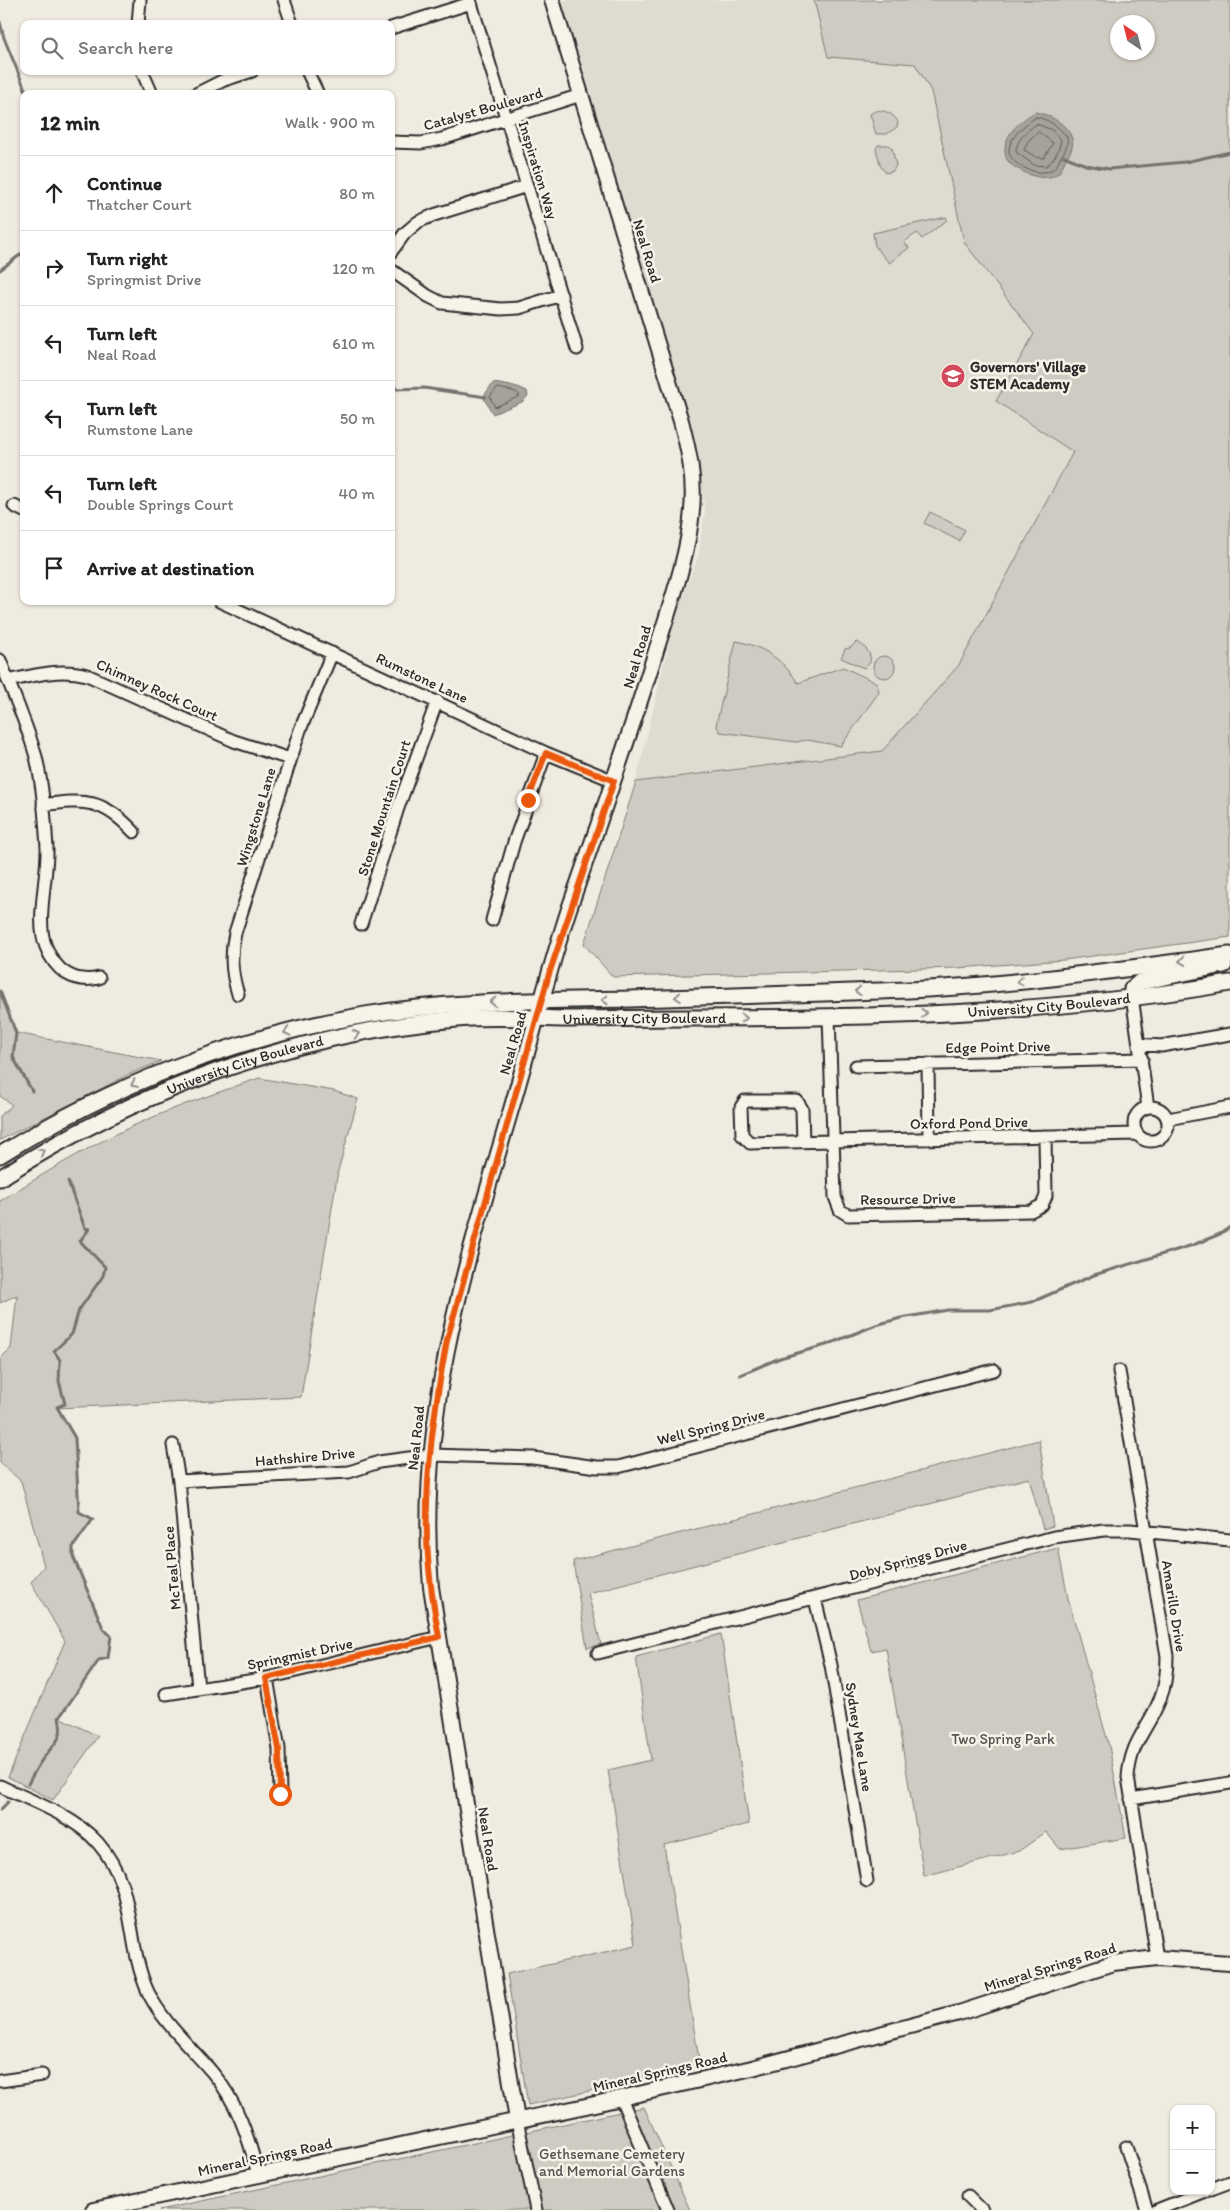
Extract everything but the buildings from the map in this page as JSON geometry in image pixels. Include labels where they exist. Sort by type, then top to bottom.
[{"type":"main road","name":"University City Boulevard","points":[[0,1155],[47,1126],[132,1084],[257,1040],[315,1025],[387,1012],[475,1003],[914,989],[1062,978],[1230,955]]},
{"type":"main road","points":[[1132,997],[1132,989],[1140,982],[1230,963]]},
{"type":"main road","name":"University City Boulevard","points":[[0,1178],[35,1155],[117,1112],[199,1077],[326,1040],[412,1024],[459,1018],[829,1016],[991,1010],[1132,997],[1230,983]]},
{"type":"street","points":[[138,20],[140,0]]},
{"type":"street","points":[[284,0],[291,20]]},
{"type":"street","name":"Neal Road","points":[[517,2120],[431,1587],[427,1538],[431,1454],[437,1397],[447,1340],[568,912],[614,781],[683,560],[692,511],[693,480],[682,421],[552,0]]},
{"type":"street","points":[[395,27],[470,2]]},
{"type":"street","name":"Inspiration Way","points":[[470,2],[577,349]]},
{"type":"street","points":[[144,75],[150,90]]},
{"type":"street","points":[[204,90],[240,75]]},
{"type":"street","points":[[309,75],[316,90]]},
{"type":"street","name":"Catalyst Boulevard","points":[[395,142],[421,143],[581,95]]},
{"type":"street","points":[[395,247],[405,233],[418,222],[434,215],[527,186]]},
{"type":"street","points":[[395,273],[428,296],[442,303],[502,309],[520,308],[561,295]]},
{"type":"street","name":"Rumstone Lane","points":[[228,605],[546,753],[614,781]]},
{"type":"street","name":"Wingstone Lane","points":[[238,994],[231,970],[232,950],[308,706],[332,653]]},
{"type":"street","points":[[0,660],[36,756],[43,805],[47,868],[41,923],[46,947],[53,960],[67,975],[82,980],[99,978]]},
{"type":"street","name":"Chimney Rock Court","points":[[8,681],[52,672],[73,671],[87,675],[234,741],[290,760]]},
{"type":"street","name":"Stone Mountain Court","points":[[361,924],[398,808],[437,701]]},
{"type":"street","points":[[492,920],[514,842],[546,753]]},
{"type":"street","points":[[43,805],[75,800],[100,805],[110,810],[134,832]]},
{"type":"street","points":[[1132,997],[1148,1107]]},
{"type":"street","name":"Resource Drive","points":[[829,1016],[835,1197],[840,1210],[854,1216],[1031,1211],[1042,1205],[1046,1196],[1045,1136]]},
{"type":"street","points":[[1138,1044],[1161,1046],[1230,1034]]},
{"type":"street","name":"Edge Point Drive","points":[[856,1066],[1142,1059]]},
{"type":"street","points":[[928,1064],[929,1139]]},
{"type":"street","name":"Oxford Pond Drive","points":[[803,1142],[802,1109],[797,1101],[745,1101],[741,1107],[742,1136],[745,1141],[750,1143],[803,1142],[1136,1134],[1149,1142],[1160,1139],[1167,1130],[1168,1119]]},
{"type":"street","points":[[1136,1134],[1133,1123],[1136,1115],[1148,1107],[1161,1110],[1168,1119],[1230,1107]]},
{"type":"street","name":"Well Spring Drive","points":[[431,1454],[533,1458],[597,1467],[618,1467],[994,1370]]},
{"type":"street","name":"Amarillo Drive","points":[[1119,1371],[1167,1656],[1167,1673],[1158,1705],[1133,1749],[1128,1778],[1157,1958]]},
{"type":"street","name":"McTeal Place","points":[[174,1445],[198,1688]]},
{"type":"street","name":"Hathshire Drive","points":[[179,1482],[349,1472],[379,1462],[431,1454]]},
{"type":"street","name":"Doby Springs Drive","points":[[598,1653],[1054,1537],[1104,1530],[1230,1540]]},
{"type":"street","name":"Sydney Mae Lane","points":[[815,1599],[831,1665],[867,1881]]},
{"type":"street","name":"Springmist Drive","points":[[166,1694],[266,1678],[439,1637]]},
{"type":"street","points":[[266,1678],[279,1749],[280,1794]]},
{"type":"street","points":[[1131,1799],[1230,1782]]},
{"type":"street","points":[[0,1786],[77,1825],[89,1834],[110,1858],[123,1884],[140,1970],[148,1991],[166,2021],[224,2087],[247,2134],[258,2175]]},
{"type":"street","name":"Mineral Springs Road","points":[[93,2210],[621,2098],[893,2032],[963,2012],[1099,1966],[1136,1959],[1157,1958],[1230,1963]]},
{"type":"street","points":[[0,2081],[42,2074]]},
{"type":"street","points":[[621,2098],[668,2210]]},
{"type":"street","points":[[517,2120],[536,2210]]},
{"type":"street","points":[[1126,2147],[1147,2210]]},
{"type":"street","points":[[1215,2188],[1230,2182]]},
{"type":"street","points":[[1157,2210],[1195,2195]]},
{"type":"street","points":[[968,2196],[982,2210]]},
{"type":"shaded area","name":"Governors' Village STEM Academy","points":[[560,0],[1230,0],[1230,736],[636,782],[675,617],[698,557],[705,513],[698,452],[693,429]]},
{"type":"green space","points":[[814,0],[1230,0],[1230,937],[1064,960],[958,968],[613,977],[584,944],[636,782],[882,751],[959,665],[1073,452],[996,401],[1034,334],[964,242],[931,91],[915,64],[828,57]]},
{"type":"green space","points":[[875,111],[885,111],[891,114],[898,122],[897,127],[887,134],[876,134],[870,114]]},
{"type":"green space","points":[[878,145],[888,145],[892,148],[896,165],[893,171],[886,173],[881,167],[876,149]]},
{"type":"green space","points":[[946,217],[947,220],[922,239],[917,233],[904,242],[909,248],[889,263],[875,246],[873,233]]},
{"type":"green space","points":[[930,512],[965,530],[959,541],[924,523]]},
{"type":"green space","points":[[736,641],[755,646],[772,655],[786,667],[798,683],[843,667],[877,683],[879,692],[841,746],[807,740],[796,742],[720,732],[716,725]]},
{"type":"green space","points":[[856,642],[865,647],[870,656],[870,663],[864,668],[841,658],[845,649],[850,648]]},
{"type":"green space","points":[[884,656],[892,659],[895,667],[892,675],[884,678],[876,675],[873,667],[876,659]]},
{"type":"green space","points":[[0,991],[16,1033],[161,1061],[130,1074],[0,1140],[0,1116],[12,1105],[0,1096]]},
{"type":"green space","points":[[259,1078],[334,1091],[358,1099],[338,1171],[301,1397],[57,1408],[75,1438],[79,1512],[93,1519],[73,1547],[73,1556],[103,1628],[111,1636],[108,1658],[99,1660],[59,1717],[98,1736],[53,1800],[8,1777],[65,1641],[31,1582],[44,1566],[21,1481],[0,1463],[0,1359],[11,1348],[17,1295],[0,1303],[0,1201],[97,1144],[137,1124],[196,1100]]},
{"type":"green space","points":[[1039,1440],[1053,1526],[1043,1529],[1029,1478],[588,1593],[601,1644],[587,1648],[573,1561]]},
{"type":"green space","name":"Two Spring Park","points":[[1058,1548],[1068,1598],[1109,1746],[1126,1838],[1060,1849],[1046,1832],[1019,1851],[924,1876],[886,1648],[871,1651],[857,1600]]},
{"type":"green space","points":[[721,1634],[749,1824],[664,1845],[700,2066],[528,2105],[507,1974],[636,1945],[608,1770],[651,1760],[636,1657]]},
{"type":"green space","name":"Gethsemane Cemetery and Memorial Gardens","points":[[644,2107],[690,2210],[159,2210]]},
{"type":"water","points":[[1035,112],[1051,117],[1059,122],[1070,134],[1072,141],[1072,149],[1060,171],[1050,177],[1039,177],[1023,172],[1010,163],[1005,155],[1006,142],[1012,131],[1020,122]]},
{"type":"water","points":[[493,383],[518,387],[527,391],[528,396],[522,402],[493,414],[483,397]]},
{"type":"waterway","points":[[0,22],[4,38],[25,90]]},
{"type":"waterway","points":[[1064,156],[1086,165],[1109,169],[1185,162],[1230,152]]},
{"type":"waterway","points":[[0,270],[20,255]]},
{"type":"waterway","points":[[395,388],[424,388],[486,397]]},
{"type":"waterway","points":[[0,991],[16,1033],[13,1057],[32,1091]]},
{"type":"waterway","points":[[28,1784],[40,1762],[60,1735],[59,1718],[99,1660],[108,1658],[111,1636],[103,1628],[73,1556],[73,1547],[93,1519],[79,1512],[75,1438],[57,1407],[65,1404],[59,1381],[60,1360],[54,1351],[72,1334],[79,1310],[103,1276],[105,1267],[80,1241],[89,1229],[85,1228],[68,1182]]},
{"type":"waterway","points":[[740,1375],[780,1358],[826,1345],[876,1325],[901,1318],[948,1310],[990,1310],[1032,1302],[1094,1275],[1193,1245],[1220,1234],[1230,1227]]},
{"type":"waterway","points":[[0,1810],[8,1802]]},
{"type":"place","name":"Governors' Village STEM Academy","points":[[953,376]]},
{"type":"route","points":[[280,1794],[281,1762],[266,1678],[439,1637],[428,1559],[427,1499],[437,1397],[447,1340],[532,1041],[549,974],[568,912],[614,781],[546,753],[528,800]]}]
